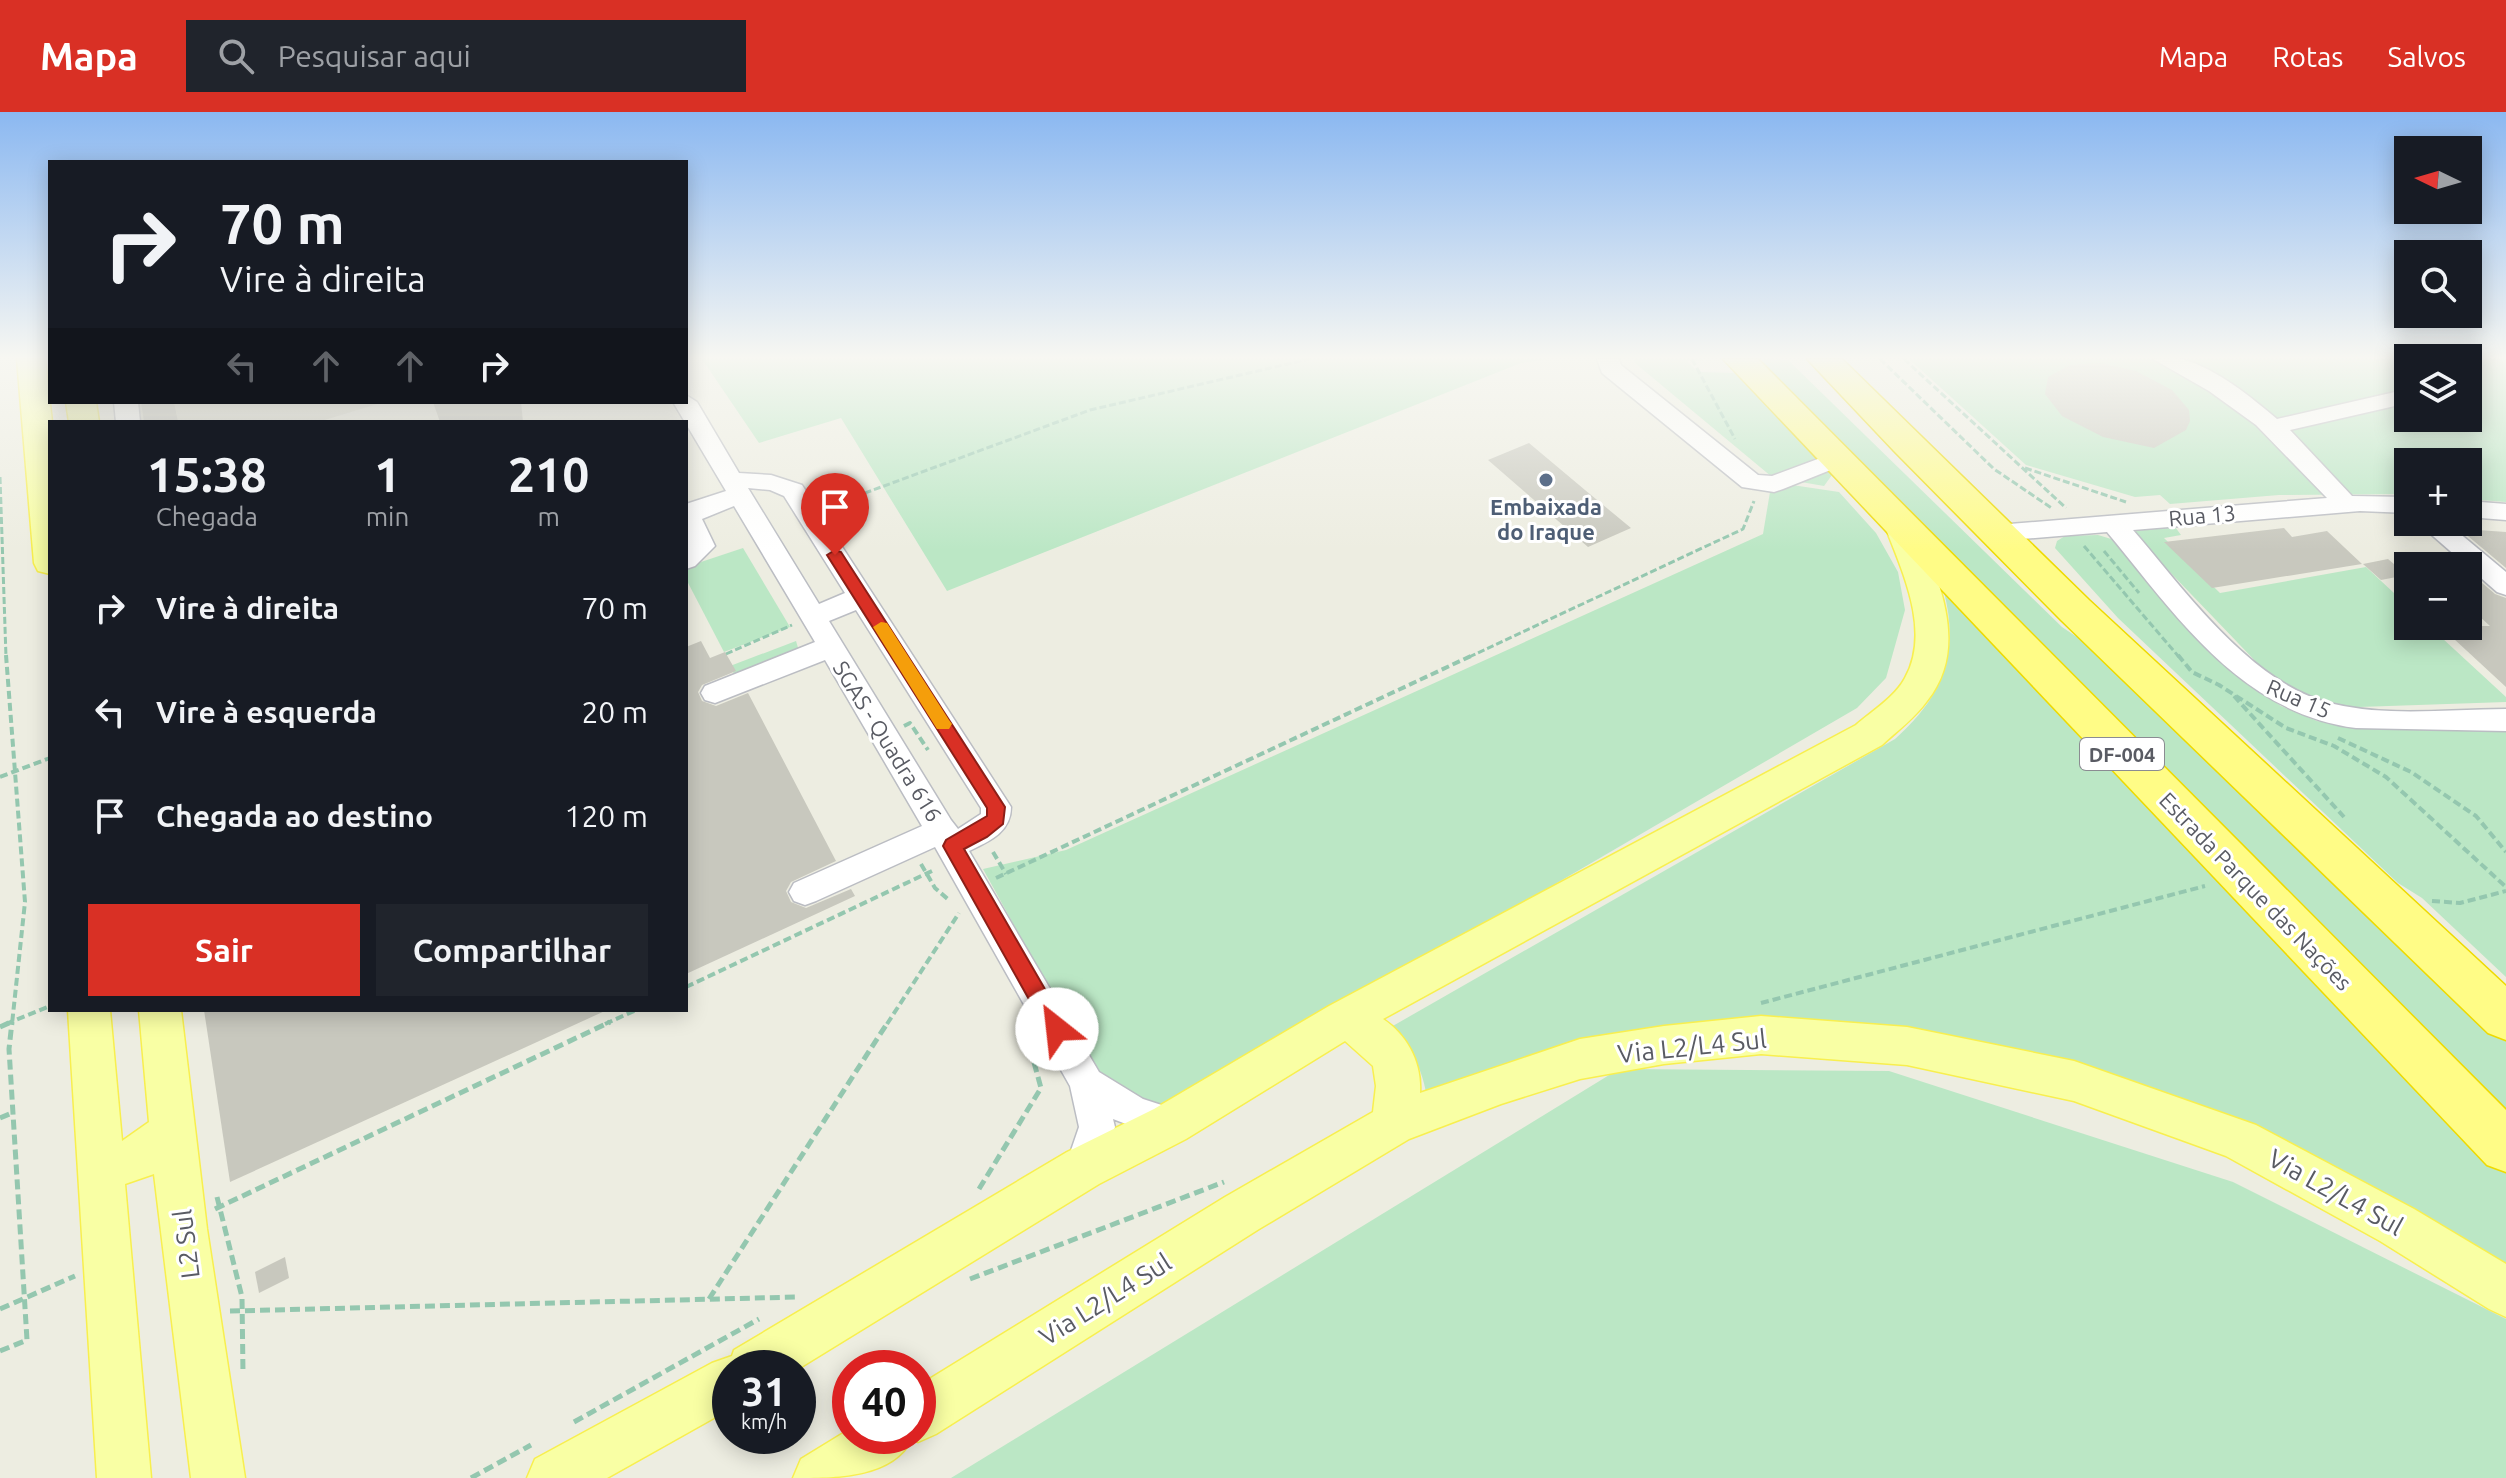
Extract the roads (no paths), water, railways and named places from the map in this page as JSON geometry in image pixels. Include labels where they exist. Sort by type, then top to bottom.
[{"type":"highway","name":"Estrada Parque das Nações","points":[[1799,423],[2506,1147]]},
{"type":"highway","name":"DF-004","points":[[1884,423],[2121,655],[2506,1018]]},
{"type":"main road","points":[[37,423],[48,542]]},
{"type":"main road","points":[[782,1350],[1083,1168],[1170,1124],[1344,1019],[1869,735],[1921,684],[1932,649],[1927,592],[1902,529]]},
{"type":"main road","points":[[89,1012],[103,1162],[106,1262],[124,1478]]},
{"type":"main road","name":"L2 Sul","points":[[160,1012],[183,1229],[218,1478]]},
{"type":"main road","points":[[1344,1019],[1388,1047],[1399,1094],[1393,1124]]},
{"type":"main road","name":"Via L2/L4 Sul","points":[[936,1405],[1242,1213],[1393,1124],[1500,1084],[1580,1059],[1664,1045],[1761,1035],[1907,1046],[2074,1081],[2240,1140],[2397,1225],[2506,1292]]},
{"type":"main road","points":[[103,1162],[132,1163],[174,1129]]},
{"type":"main road","points":[[544,1461],[712,1389]]},
{"type":"main road","points":[[820,1478],[858,1454]]},
{"type":"street","name":"SGAS - Quadra 616","points":[[697,423],[736,488],[799,616],[830,647],[952,845],[1087,1083],[1097,1127],[1083,1168]]},
{"type":"street","points":[[1678,423],[1751,482],[1774,484],[1834,460]]},
{"type":"street","points":[[2267,423],[2309,461],[2346,504]]},
{"type":"street","points":[[2272,427],[2291,423]]},
{"type":"street","points":[[688,512],[759,480],[781,484],[793,491],[996,807],[996,819],[980,832],[952,845],[911,844],[805,892]]},
{"type":"street","name":"Rua 13","points":[[1997,533],[2346,504],[2394,505]]},
{"type":"street","points":[[2482,510],[2506,512]]},
{"type":"street","points":[[688,515],[702,546],[688,558]]},
{"type":"street","name":"Rua 15","points":[[2113,523],[2234,660],[2265,686],[2296,702],[2332,714],[2371,718],[2506,720]]},
{"type":"street","points":[[2447,536],[2506,586]]},
{"type":"street","points":[[799,616],[862,597]]},
{"type":"street","points":[[715,693],[830,647]]},
{"type":"street","name":"SGAS - Quadra 616","points":[[1087,1083],[1134,1113],[1170,1124]]},
{"type":"place","name":"Embaixada do Iraque","points":[[1546,480]]}]
